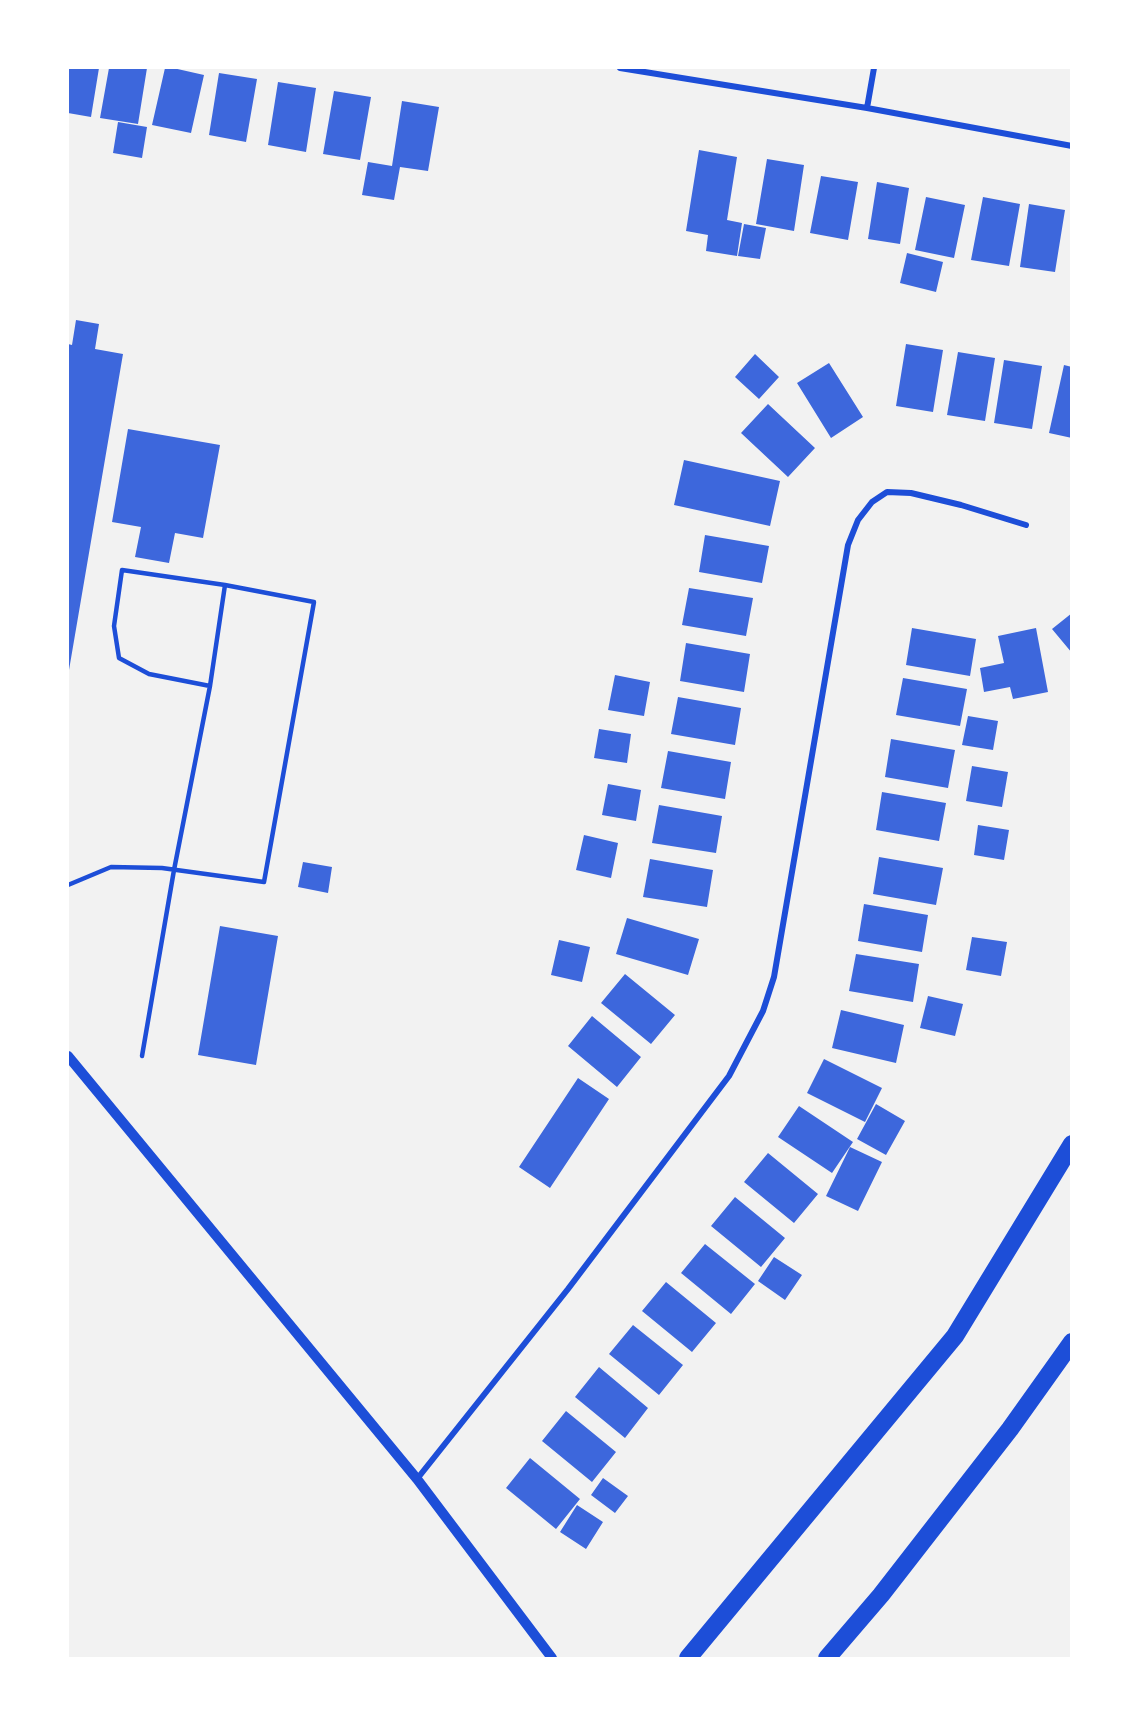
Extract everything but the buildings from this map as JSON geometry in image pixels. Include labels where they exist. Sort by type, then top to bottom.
[{"type":"highway","points":[[688,1659],[955,1336],[1071,1144]]},
{"type":"highway","points":[[827,1659],[881,1595],[1010,1429],[1071,1342]]},
{"type":"street","points":[[620,68],[867,108],[1071,146]]},
{"type":"street","points":[[867,108],[874,68]]},
{"type":"street","points":[[417,1479],[568,1289],[729,1076],[763,1011],[774,977],[848,545],[858,520],[872,502],[887,492],[911,493],[961,505],[1026,525]]},
{"type":"street","points":[[68,1056],[417,1479],[552,1659]]},
{"type":"lane","points":[[68,885],[111,867],[162,868],[264,882],[314,602],[225,585],[122,570],[114,626],[119,658],[149,674],[210,686]]},
{"type":"lane","points":[[142,1056],[174,870],[210,686],[225,585]]}]
